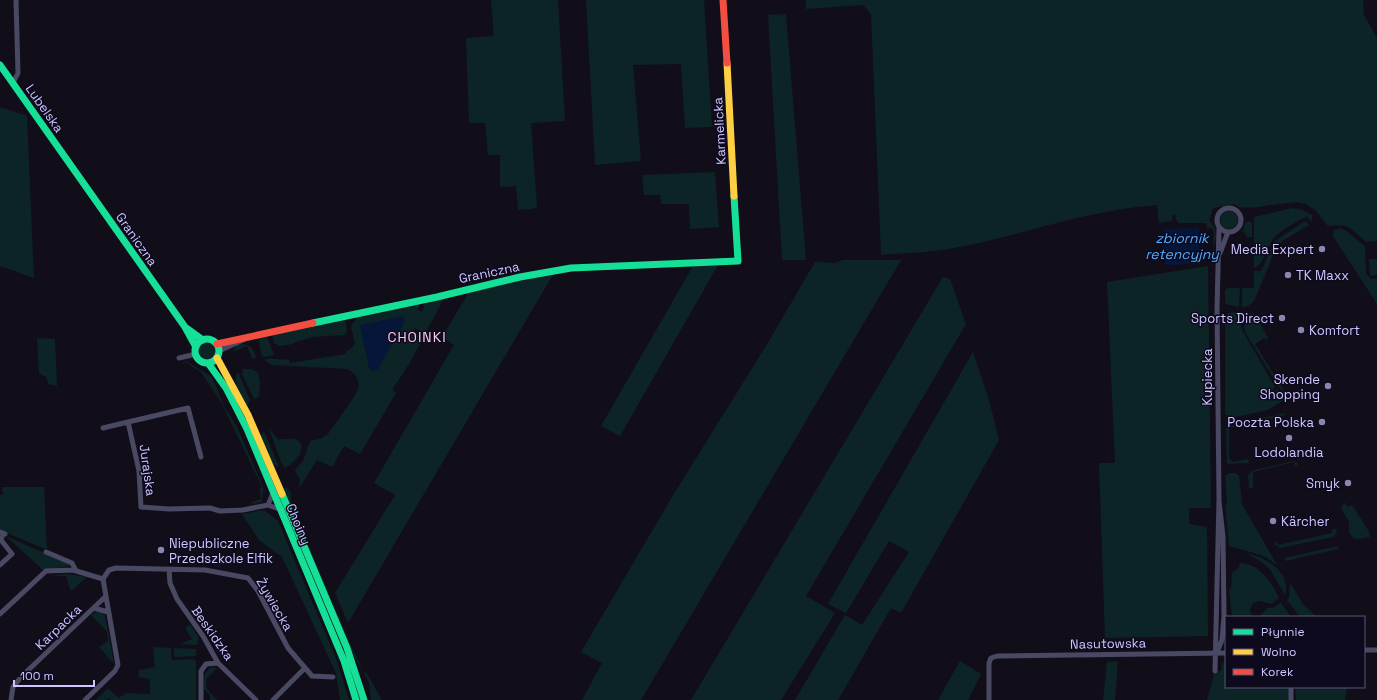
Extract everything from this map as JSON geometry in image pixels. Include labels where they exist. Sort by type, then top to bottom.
[{"type":"street","points":[[13,83],[18,73],[16,0]]},
{"type":"street","name":"Karmelicka","points":[[723,0],[738,261]]},
{"type":"street","name":"Lubelska","points":[[0,65],[70,164]]},
{"type":"street","name":"Graniczna","points":[[70,164],[185,327],[196,351]]},
{"type":"street","points":[[1227,208],[1235,210],[1241,216],[1241,224],[1236,230],[1228,232],[1220,228],[1217,220],[1220,212],[1227,208]]},
{"type":"street","name":"Kupiecka","points":[[1217,653],[1214,640],[1218,600],[1218,256],[1220,228]]},
{"type":"street","name":"Kupiecka","points":[[1218,256],[1228,232]]},
{"type":"street","name":"Graniczna","points":[[217,351],[248,337],[269,331],[438,296],[480,285],[553,270],[602,266],[738,261]]},
{"type":"street","name":"Graniczna","points":[[185,327],[203,340]]},
{"type":"street","points":[[179,358],[196,351],[203,340],[210,340],[217,351],[208,363],[199,360],[196,351]]},
{"type":"street","name":"Choiny","points":[[217,351],[248,415],[277,482],[350,657],[364,700]]},
{"type":"street","name":"Choiny","points":[[208,363],[218,376],[237,409],[344,661],[356,700]]},
{"type":"street","points":[[103,428],[188,408],[201,457]]},
{"type":"street","name":"Jurajska","points":[[128,422],[139,471],[141,508],[169,510],[210,508],[220,511],[243,510],[268,505]]},
{"type":"street","points":[[273,493],[268,505],[279,509]]},
{"type":"street","name":"Kupiecka","points":[[1217,653],[1225,630],[1223,536],[1218,499]]},
{"type":"street","points":[[0,566],[12,554],[3,545],[1,540],[2,534]]},
{"type":"street","points":[[46,552],[72,564],[76,571]]},
{"type":"street","name":"Żywiecka","points":[[104,579],[106,573],[111,569],[216,572],[248,578],[258,591],[288,648],[305,668],[312,676],[333,677]]},
{"type":"street","name":"Beskidzka","points":[[169,570],[170,583],[177,599],[203,636],[218,663],[256,700]]},
{"type":"street","points":[[0,613],[46,571],[76,571],[104,579],[108,612],[118,660],[117,669],[85,700]]},
{"type":"street","name":"Karpacka","points":[[11,700],[14,687],[21,677],[106,597]]},
{"type":"street","name":"Karpacka","points":[[94,608],[108,612]]},
{"type":"street","points":[[1365,650],[1377,650]]},
{"type":"street","points":[[1215,671],[1217,653]]},
{"type":"street","name":"Nasutowska","points":[[989,700],[989,668],[991,658],[1000,656],[1225,653]]},
{"type":"street","points":[[201,700],[201,671],[206,664],[218,663]]},
{"type":"street","points":[[273,700],[305,668]]},
{"type":"street","points":[[1291,688],[1291,700]]},
{"type":"green space","points":[[491,0],[558,0],[565,121],[531,123],[537,207],[532,209],[518,210],[516,186],[500,187],[500,155],[488,155],[485,123],[469,123],[466,38],[494,36]]},
{"type":"green space","points":[[586,0],[704,0],[712,127],[685,128],[681,64],[633,65],[641,161],[595,165]]},
{"type":"green space","points":[[806,0],[1363,0],[1364,15],[1377,38],[1377,241],[1366,242],[1353,230],[1346,226],[1328,226],[1315,210],[1306,204],[1296,202],[1241,208],[1234,204],[1213,208],[1209,221],[1214,227],[1216,234],[1213,249],[1214,232],[1212,228],[1207,228],[1206,223],[1179,223],[1175,215],[1172,215],[1172,221],[1159,223],[1157,205],[1104,212],[1000,238],[948,249],[881,255],[871,14],[863,5],[806,9]]},
{"type":"green space","points":[[786,14],[806,260],[782,260],[768,15]]},
{"type":"green space","points":[[0,107],[27,116],[34,278],[0,266]]},
{"type":"green space","points":[[715,172],[719,227],[690,229],[689,204],[661,204],[660,195],[644,195],[642,175]]},
{"type":"green space","points":[[1292,208],[1303,210],[1312,215],[1311,222],[1307,216],[1278,234],[1271,242],[1260,263],[1254,268],[1254,217]]},
{"type":"green space","points":[[1229,211],[1235,214],[1238,220],[1235,226],[1229,229],[1223,226],[1220,220],[1223,214]]},
{"type":"green space","points":[[1249,221],[1252,223],[1252,237],[1247,237],[1243,231],[1245,223]]},
{"type":"green space","points":[[1305,221],[1309,225],[1277,246],[1254,301],[1248,306],[1242,307],[1242,288],[1254,288],[1254,271],[1261,271],[1275,241]]},
{"type":"green space","points":[[1340,228],[1345,230],[1365,246],[1366,274],[1371,279],[1377,279],[1377,304],[1333,236],[1334,230]]},
{"type":"green space","points":[[1369,259],[1377,259],[1377,275],[1370,276]]},
{"type":"green space","points":[[843,260],[901,260],[641,700],[582,700],[602,663],[581,652],[672,497],[769,341],[815,262],[835,263]]},
{"type":"green space","points":[[718,265],[620,436],[601,426],[693,266]]},
{"type":"green space","points":[[1208,266],[1211,508],[1189,508],[1189,524],[1207,527],[1208,636],[1105,638],[1099,463],[1115,463],[1107,282]]},
{"type":"green space","points":[[555,271],[348,623],[335,593],[395,495],[374,483],[454,345],[442,337],[466,297],[468,291]]},
{"type":"green space","points":[[943,277],[950,279],[966,324],[806,596],[835,613],[781,700],[691,700]]},
{"type":"green space","points":[[1228,288],[1240,288],[1239,307],[1225,304],[1225,290]]},
{"type":"green space","points":[[444,298],[425,334],[415,328],[413,332],[423,338],[409,364],[392,390],[396,393],[360,454],[344,446],[332,467],[317,460],[299,489],[300,480],[295,470],[303,461],[310,441],[322,438],[328,434],[356,394],[359,382],[354,374],[347,369],[272,365],[264,360],[270,358],[289,359],[290,363],[346,354],[346,351],[352,348],[355,343],[351,326],[356,319],[355,316],[421,302],[417,309],[422,312],[426,301]]},
{"type":"green space","points":[[1238,312],[1242,330],[1275,387],[1265,400],[1273,400],[1272,395],[1277,389],[1284,400],[1268,410],[1231,418],[1225,414],[1225,317],[1228,313]]},
{"type":"green space","points":[[1243,312],[1255,314],[1253,316],[1257,324],[1260,323],[1268,338],[1266,340],[1264,338],[1255,344],[1286,394],[1284,395],[1245,332]]},
{"type":"green space","points":[[344,319],[347,329],[344,335],[313,337],[293,344],[280,346],[274,343],[272,335],[274,333]]},
{"type":"green space","points":[[267,336],[274,355],[264,357],[261,355],[259,341],[260,337]]},
{"type":"green space","points":[[37,338],[55,339],[57,386],[49,384],[46,377],[39,373]]},
{"type":"green space","points":[[207,342],[213,345],[216,351],[213,357],[207,360],[201,357],[198,351],[201,345]]},
{"type":"green space","points":[[241,344],[250,346],[256,358],[252,358],[247,346],[233,352],[237,345]]},
{"type":"green space","points":[[973,352],[989,400],[999,440],[901,613],[891,608],[838,700],[795,700],[845,615],[862,625],[909,552],[889,541],[846,613],[828,604]]},
{"type":"green space","points":[[186,361],[212,377],[224,406],[237,427],[264,489],[262,502],[252,504],[252,502],[261,499],[260,488],[262,487],[221,402],[201,372],[185,362],[180,363]]},
{"type":"green space","points":[[243,369],[252,369],[258,373],[260,382],[259,397],[254,399],[242,374]]},
{"type":"green space","points":[[238,372],[250,400],[247,406],[236,385],[236,376]]},
{"type":"green space","points":[[1285,413],[1285,415],[1229,428],[1229,458],[1233,462],[1248,459],[1249,463],[1227,464],[1226,427]]},
{"type":"green space","points":[[269,429],[278,439],[295,439],[301,443],[302,447],[299,456],[285,468],[281,462]]},
{"type":"green space","points":[[264,431],[279,468],[271,462],[260,436]]},
{"type":"green space","points":[[1293,461],[1298,463],[1297,466],[1295,466],[1294,462],[1253,472],[1253,488],[1249,488],[1248,476],[1251,471]]},
{"type":"green space","points":[[1229,473],[1236,473],[1239,476],[1242,504],[1277,565],[1264,556],[1229,546],[1225,505],[1227,504],[1225,476]]},
{"type":"green space","points":[[2,487],[44,487],[47,550],[0,530],[0,495],[3,495]]},
{"type":"green space","points":[[287,487],[291,493],[291,504],[352,648],[363,670],[354,657],[283,489]]},
{"type":"green space","points":[[1344,502],[1348,507],[1351,505],[1354,508],[1368,530],[1370,537],[1356,539],[1352,537],[1349,532],[1349,522],[1341,508]]},
{"type":"green space","points":[[264,510],[278,521],[337,661],[349,700],[340,700],[336,673],[282,557],[259,540],[242,514]]},
{"type":"green space","points":[[1332,529],[1336,529],[1337,531],[1333,537],[1281,548],[1274,544],[1277,541],[1278,545],[1332,533]]},
{"type":"green space","points":[[6,536],[69,564],[70,566],[43,570]]},
{"type":"green space","points":[[1338,546],[1338,549],[1286,561],[1284,558]]},
{"type":"green space","points":[[1246,553],[1269,562],[1281,573],[1285,579],[1285,595],[1270,569]]},
{"type":"green space","points":[[1240,563],[1247,564],[1259,570],[1268,580],[1279,598],[1271,604],[1260,601],[1253,603],[1250,611],[1252,616],[1232,616],[1229,589],[1231,589],[1232,573],[1238,568]]},
{"type":"green space","points":[[66,574],[87,577],[71,591],[66,576],[51,576]]},
{"type":"green space","points":[[1290,583],[1303,604],[1316,616],[1299,616],[1287,600],[1289,598]]},
{"type":"green space","points":[[1281,603],[1290,616],[1260,616],[1267,608],[1272,608]]},
{"type":"green space","points":[[98,611],[105,615],[114,664],[99,647],[108,641],[107,632],[91,615]]},
{"type":"green space","points":[[190,624],[199,638],[197,645],[180,644],[192,639],[185,628]]},
{"type":"green space","points":[[153,647],[171,648],[172,660],[193,659],[196,661],[196,700],[111,700],[109,698],[106,700],[96,700],[108,688],[119,698],[126,693],[150,694],[150,679],[138,677],[139,670],[155,667]]},
{"type":"green space","points":[[174,648],[196,649],[196,656],[174,657]]},
{"type":"green space","points":[[960,661],[981,674],[968,700],[938,700]]},
{"type":"green space","points":[[1118,661],[1115,700],[1103,700],[1107,662]]},
{"type":"green space","points":[[1225,662],[1225,688],[1290,688],[1290,700],[1207,700],[1215,671],[1221,671],[1222,663]]},
{"type":"green space","points":[[210,668],[217,668],[206,679],[207,689],[217,700],[210,700],[210,695],[204,689],[204,679],[206,672]]},
{"type":"green space","points":[[366,672],[382,700],[371,700],[369,682],[364,674]]},
{"type":"green space","points":[[1295,688],[1347,688],[1345,700],[1296,700]]},
{"type":"water","name":"zbiornik retencyjny","points":[[1199,228],[1200,264],[1165,265],[1164,229]]},
{"type":"water","points":[[403,316],[405,321],[378,369],[372,371],[369,368],[360,325]]},
{"type":"traffic: fast","points":[[0,65],[185,327],[196,347]]},
{"type":"traffic: fast","points":[[313,323],[437,297],[520,277],[571,268],[738,261],[734,196]]},
{"type":"traffic: fast","points":[[185,327],[203,340]]},
{"type":"traffic: fast","points":[[207,339],[212,340],[218,346],[219,351],[218,356],[212,362],[207,363],[202,362],[196,356],[195,351],[196,346],[202,340],[207,339]]},
{"type":"traffic: fast","points":[[208,363],[226,388],[247,429],[344,661],[356,700]]},
{"type":"traffic: fast","points":[[282,494],[347,648],[364,700]]},
{"type":"traffic: slow","points":[[727,63],[734,196]]},
{"type":"traffic: slow","points":[[217,358],[248,415],[282,494]]},
{"type":"traffic: jam","points":[[723,0],[727,63]]},
{"type":"traffic: jam","points":[[217,344],[313,323]]},
{"type":"place","name":"Media Expert","points":[[1322,249]]},
{"type":"place","name":"TK Maxx","points":[[1288,275]]},
{"type":"place","name":"Sports Direct","points":[[1282,318]]},
{"type":"place","name":"Komfort","points":[[1301,330]]},
{"type":"place","name":"Skende Shopping","points":[[1328,386]]},
{"type":"place","name":"Poczta Polska","points":[[1322,422]]},
{"type":"place","name":"Lodolandia","points":[[1289,438]]},
{"type":"place","name":"Smyk","points":[[1348,483]]},
{"type":"place","name":"Kärcher","points":[[1273,521]]},
{"type":"place","name":"Niepubliczne Przedszkole Elfik","points":[[161,550]]},
{"type":"district","name":"CHOINKI","points":[[417,337]]}]
